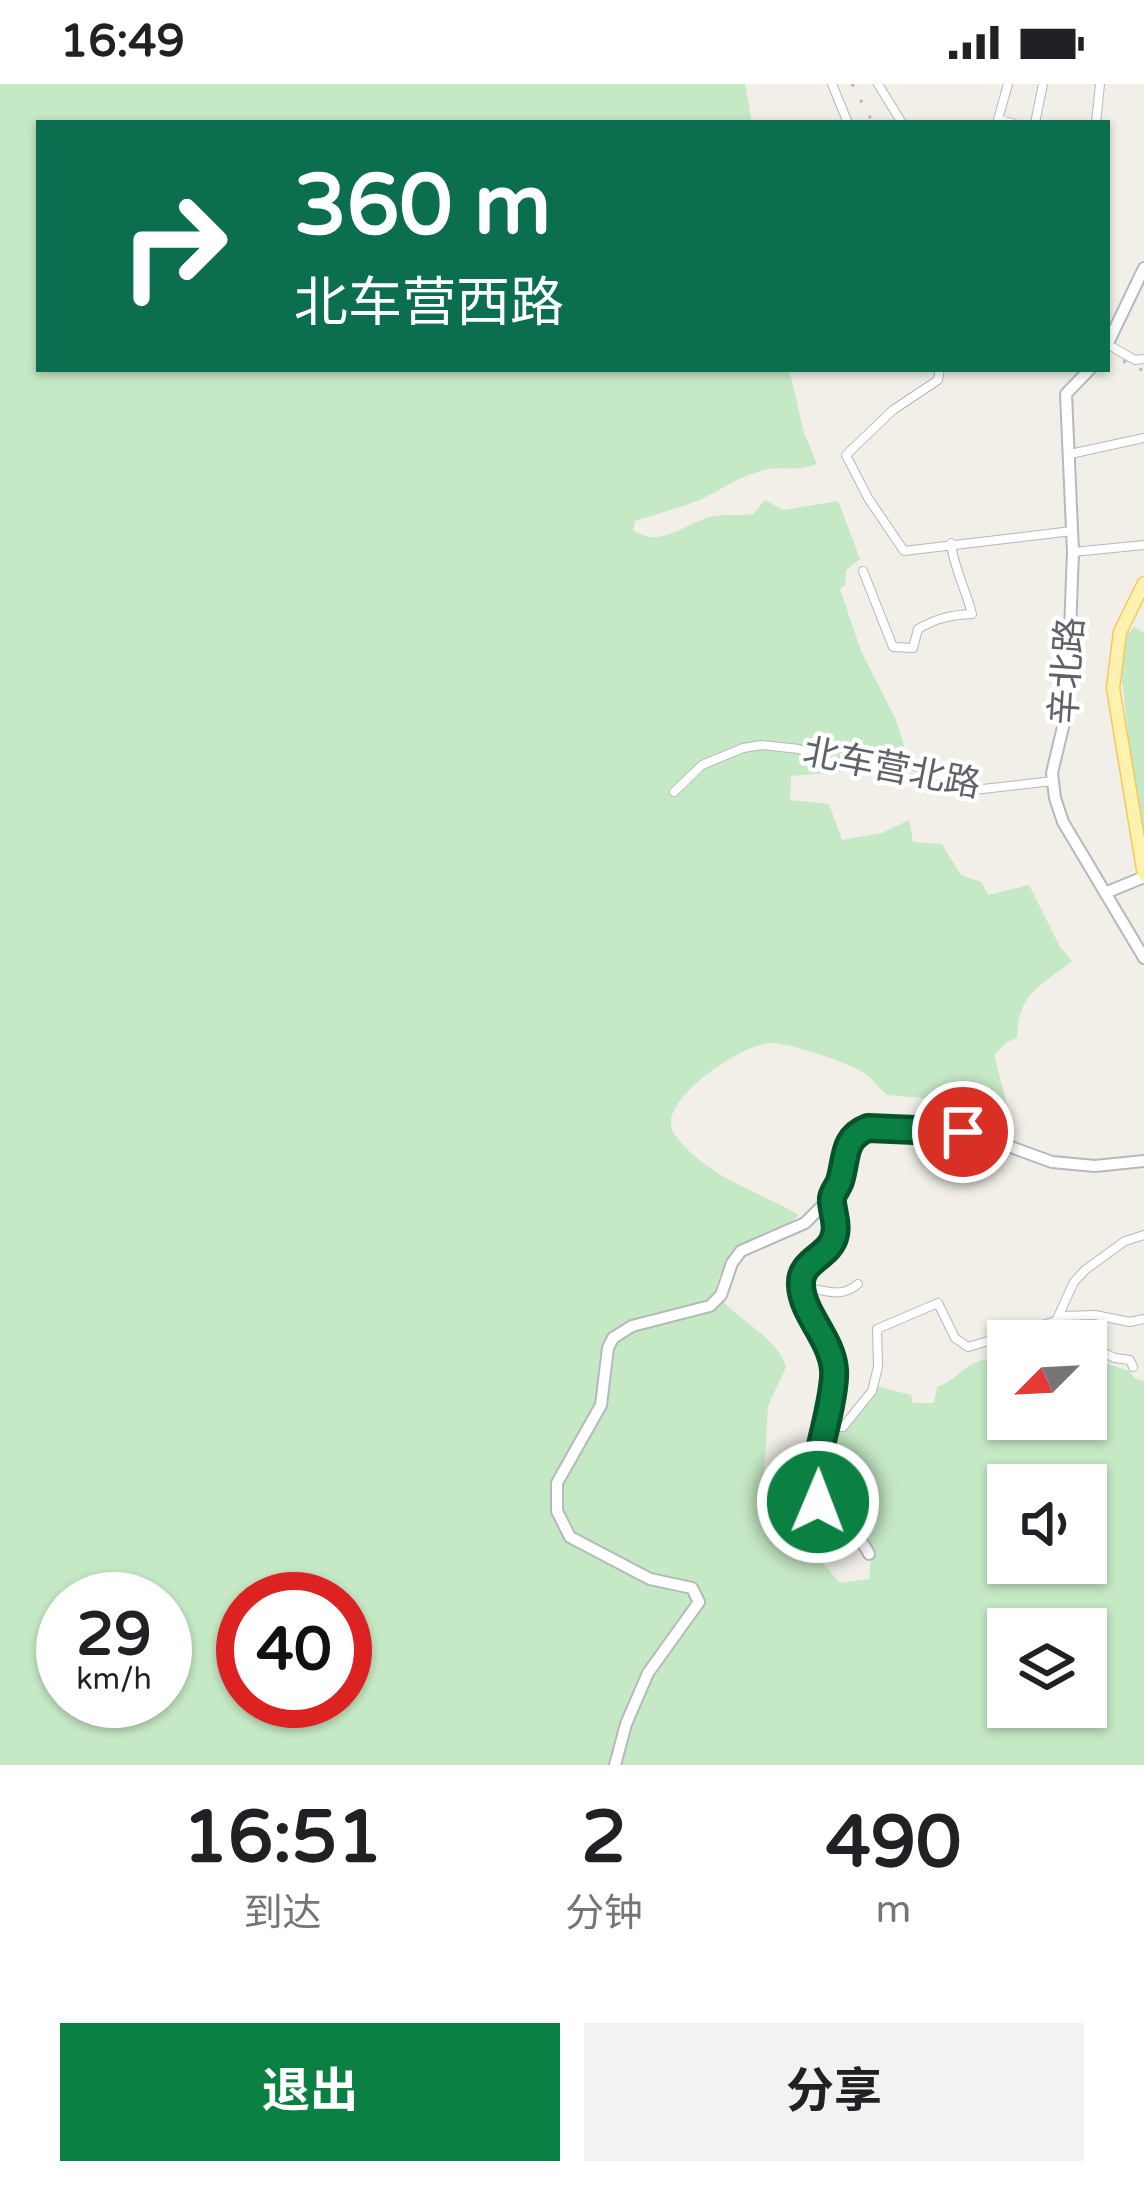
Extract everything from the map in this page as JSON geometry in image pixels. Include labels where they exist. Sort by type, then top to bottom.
[{"type":"main road","points":[[1144,583],[1120,632],[1113,688],[1144,876]]},
{"type":"street","points":[[832,84],[847,120]]},
{"type":"street","points":[[878,84],[900,120]]},
{"type":"street","points":[[999,120],[1008,84]]},
{"type":"street","points":[[1036,120],[1043,84]]},
{"type":"street","points":[[1096,120],[1100,84]]},
{"type":"street","points":[[1110,338],[1144,268]]},
{"type":"street","points":[[1110,346],[1135,360],[1144,359]]},
{"type":"street","points":[[939,372],[938,380],[866,433],[846,460],[904,550],[1072,530]]},
{"type":"street","name":"辛北路","points":[[1087,372],[1066,394],[1073,552],[1067,710],[1053,781],[1063,822],[1144,958]]},
{"type":"street","points":[[1070,454],[1144,438]]},
{"type":"street","points":[[863,571],[893,646],[913,647],[918,629],[928,623],[943,616],[972,614],[962,575],[952,560],[951,542]]},
{"type":"street","points":[[1073,552],[1144,545]]},
{"type":"street","name":"北车营北路","points":[[674,792],[702,765],[762,745],[799,749],[829,763],[873,759],[910,764],[974,790],[1053,781]]},
{"type":"street","points":[[1105,892],[1144,876]]},
{"type":"street","points":[[615,1765],[644,1680],[699,1602],[687,1585],[650,1579],[576,1541],[557,1511],[554,1492],[559,1476],[601,1405],[608,1348],[618,1333],[710,1306],[721,1295],[741,1251],[805,1223],[832,1196],[848,1143],[868,1128],[978,1135],[1034,1158],[1068,1164],[1144,1161]]},
{"type":"street","points":[[832,1196],[836,1236],[804,1268],[801,1288],[834,1370],[811,1488],[818,1502],[859,1537],[869,1554]]},
{"type":"street","points":[[1059,1318],[1074,1282],[1085,1270],[1125,1241],[1144,1235]]},
{"type":"street","points":[[801,1288],[832,1294],[848,1292],[858,1284]]},
{"type":"street","points":[[824,1424],[843,1427],[872,1391],[878,1367],[877,1328],[938,1303],[955,1338],[968,1347],[1059,1318],[1144,1319]]},
{"type":"street","points":[[1107,1354],[1130,1360],[1133,1366]]},
{"type":"green space","points":[[0,84],[745,84],[751,120],[36,120],[36,372],[790,372],[804,433],[817,464],[755,473],[697,501],[635,521],[633,530],[663,536],[714,516],[753,514],[765,500],[783,510],[838,501],[860,559],[846,570],[840,589],[861,651],[896,720],[905,749],[854,771],[791,776],[790,800],[829,804],[842,840],[882,833],[909,820],[913,842],[942,844],[961,875],[981,882],[988,895],[1029,885],[1072,961],[1032,992],[1021,1011],[1017,1038],[994,1055],[1007,1105],[887,1095],[867,1075],[848,1065],[770,1043],[721,1064],[676,1108],[671,1122],[675,1135],[701,1162],[799,1215],[740,1247],[722,1269],[715,1290],[773,1345],[786,1367],[768,1406],[764,1473],[780,1513],[840,1583],[869,1579],[871,1561],[814,1491],[822,1430],[836,1431],[872,1385],[911,1395],[913,1403],[934,1403],[937,1387],[987,1359],[987,1440],[1107,1440],[1107,1364],[1144,1381],[1144,1765],[0,1765]]},
{"type":"green space","points":[[1134,627],[1144,633],[1144,862],[1120,666],[1123,640]]},
{"type":"railway","points":[[852,84],[871,120]]},
{"type":"railway","points":[[1110,354],[1144,371]]},
{"type":"route","points":[[818,1502],[811,1488],[834,1370],[800,1280],[804,1268],[836,1236],[832,1196],[841,1177],[844,1151],[854,1135],[868,1128],[963,1132]]}]
